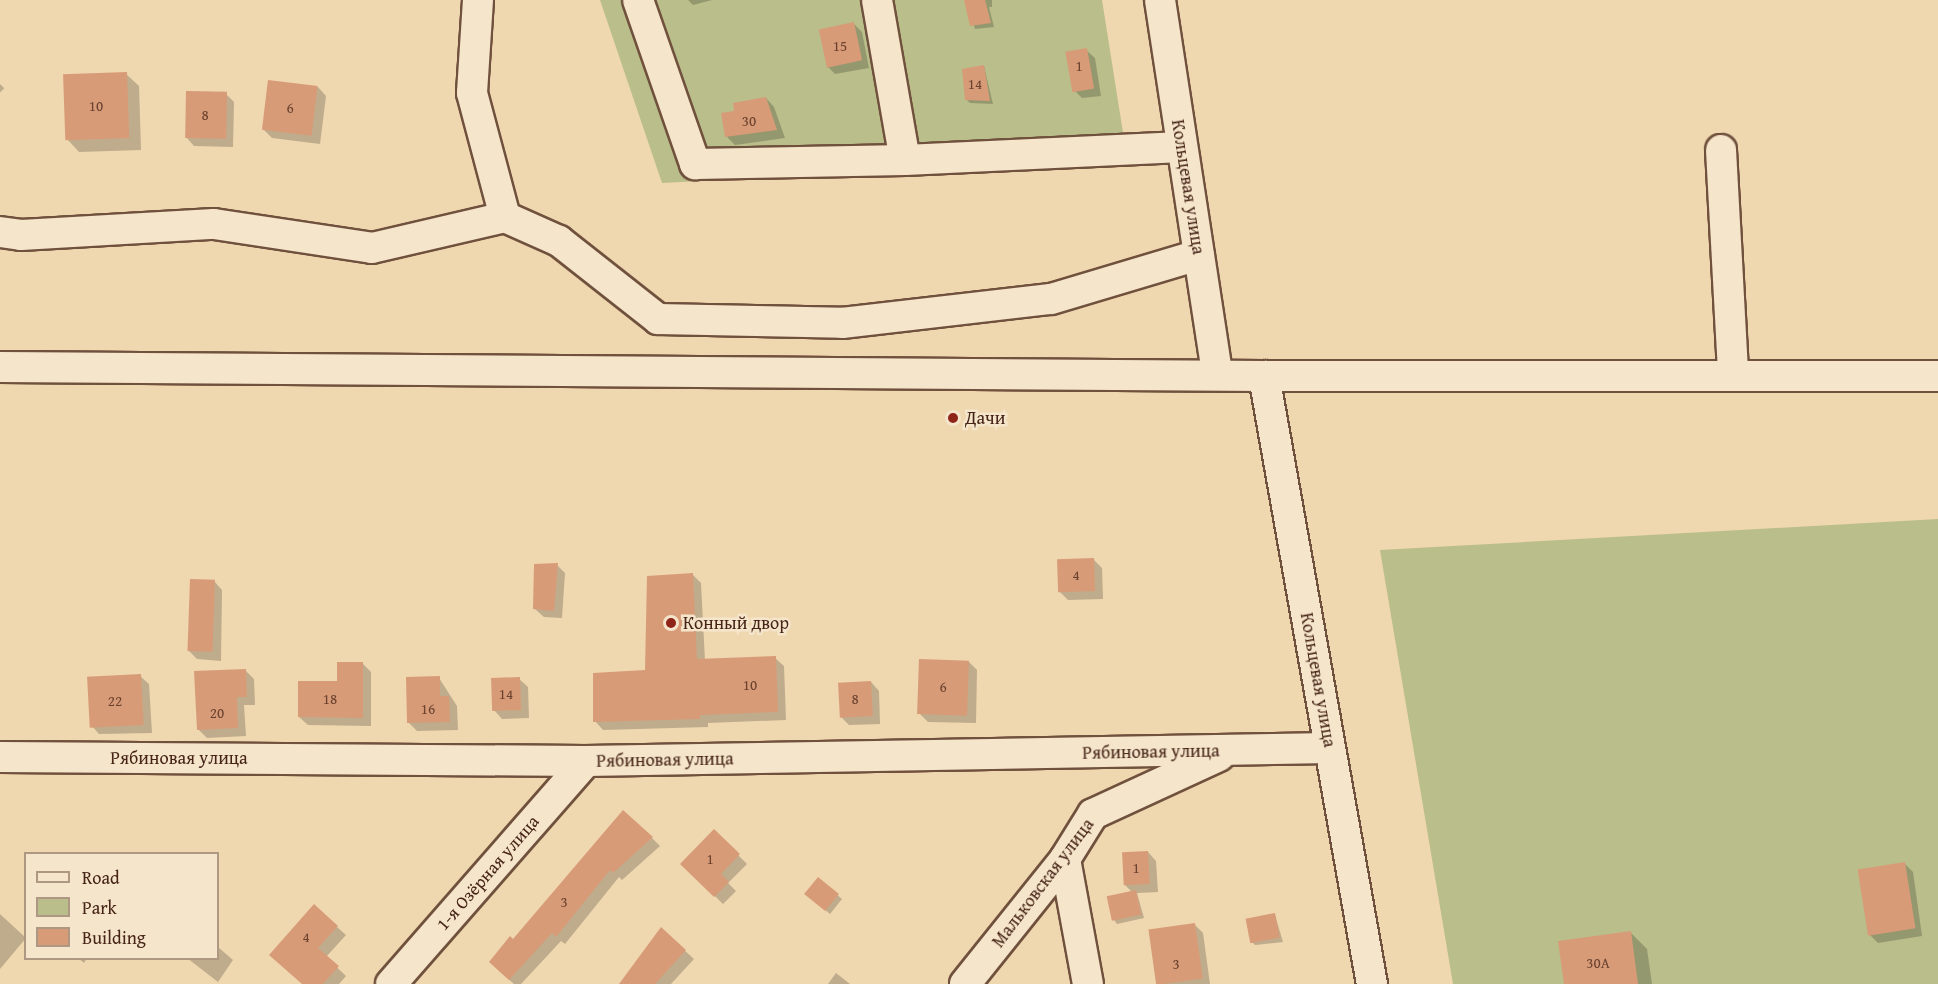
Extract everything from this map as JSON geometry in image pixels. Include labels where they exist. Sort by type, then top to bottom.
[{"type":"street","points":[[478,0],[472,93],[505,217]]},
{"type":"street","points":[[638,0],[695,164],[905,160],[1182,147]]},
{"type":"street","points":[[877,0],[905,160]]},
{"type":"street","name":"Кольцевая улица","points":[[1160,0],[1216,373]]},
{"type":"street","points":[[1721,150],[1733,373]]},
{"type":"street","points":[[0,232],[21,235],[214,224],[372,248],[505,217],[559,241],[658,319],[842,323],[1051,299],[1199,255]]},
{"type":"street","points":[[0,367],[1216,373],[1264,376],[1733,373],[1938,376]]},
{"type":"street","name":"Кольцевая улица","points":[[1264,376],[1372,984]]},
{"type":"street","name":"Рябиновая улица","points":[[4,761],[586,761],[1330,748]]},
{"type":"street","name":"Мальковская улица","points":[[965,984],[1065,859],[1093,814],[1230,751]]},
{"type":"street","name":"1-я Озёрная улица","points":[[391,984],[586,761]]},
{"type":"street","points":[[1065,859],[1088,984]]},
{"type":"green space","points":[[600,0],[1102,0],[1127,158],[662,183]]},
{"type":"green space","points":[[1938,519],[1938,984],[1453,984],[1380,550]]},
{"type":"building","points":[[964,0],[985,0],[991,23],[970,26]]},
{"type":"building","points":[[854,22],[862,60],[827,68],[819,29]]},
{"type":"building","points":[[1087,48],[1094,88],[1072,92],[1065,52]]},
{"type":"building","points":[[984,65],[990,101],[965,100],[962,69]]},
{"type":"building","points":[[127,72],[129,138],[65,140],[63,74]]},
{"type":"building","points":[[268,80],[318,86],[312,136],[262,130]]},
{"type":"building","points":[[186,91],[227,92],[226,139],[185,138]]},
{"type":"building","points":[[766,97],[777,130],[725,137],[721,113],[734,111],[733,103]]},
{"type":"building","points":[[1094,558],[1095,591],[1058,592],[1057,559]]},
{"type":"building","points":[[558,563],[554,611],[533,609],[534,564]]},
{"type":"building","name":"Конный двор","points":[[693,573],[697,659],[776,656],[778,712],[700,715],[700,719],[593,722],[593,673],[645,670],[647,576]]},
{"type":"building","points":[[190,579],[215,580],[212,652],[187,651]]},
{"type":"building","points":[[919,659],[969,661],[967,716],[917,714]]},
{"type":"building","points":[[337,662],[363,662],[363,718],[298,717],[298,681],[337,681]]},
{"type":"building","points":[[246,669],[247,697],[237,697],[238,728],[197,730],[194,671]]},
{"type":"building","points":[[141,674],[144,725],[90,728],[87,677]]},
{"type":"building","points":[[440,676],[440,696],[449,696],[450,722],[407,723],[406,677]]},
{"type":"building","points":[[520,677],[521,710],[492,711],[491,678]]},
{"type":"building","points":[[871,681],[873,716],[840,718],[838,683]]},
{"type":"building","points":[[623,810],[653,837],[613,873],[610,870],[556,937],[552,933],[509,980],[489,962],[510,936],[513,939]]},
{"type":"building","points":[[714,829],[740,854],[721,874],[729,882],[714,897],[680,864]]},
{"type":"building","points":[[1148,851],[1150,884],[1124,885],[1122,852]]},
{"type":"building","points":[[1905,862],[1915,928],[1868,936],[1858,870]]},
{"type":"building","points":[[818,877],[839,894],[825,911],[804,894]]},
{"type":"building","points":[[1136,890],[1141,914],[1112,921],[1107,896]]},
{"type":"building","points":[[314,904],[338,926],[318,948],[339,966],[323,984],[302,984],[269,955]]},
{"type":"building","points":[[1275,913],[1280,938],[1250,943],[1246,919]]},
{"type":"building","points":[[1195,923],[1203,978],[1156,984],[1148,930]]},
{"type":"building","points":[[661,927],[686,950],[655,984],[619,984]]},
{"type":"building","points":[[1631,931],[1638,984],[1564,984],[1558,941]]},
{"type":"place","name":"Дачи","points":[[953,418]]},
{"type":"place","name":"Конный двор","points":[[671,623]]}]
